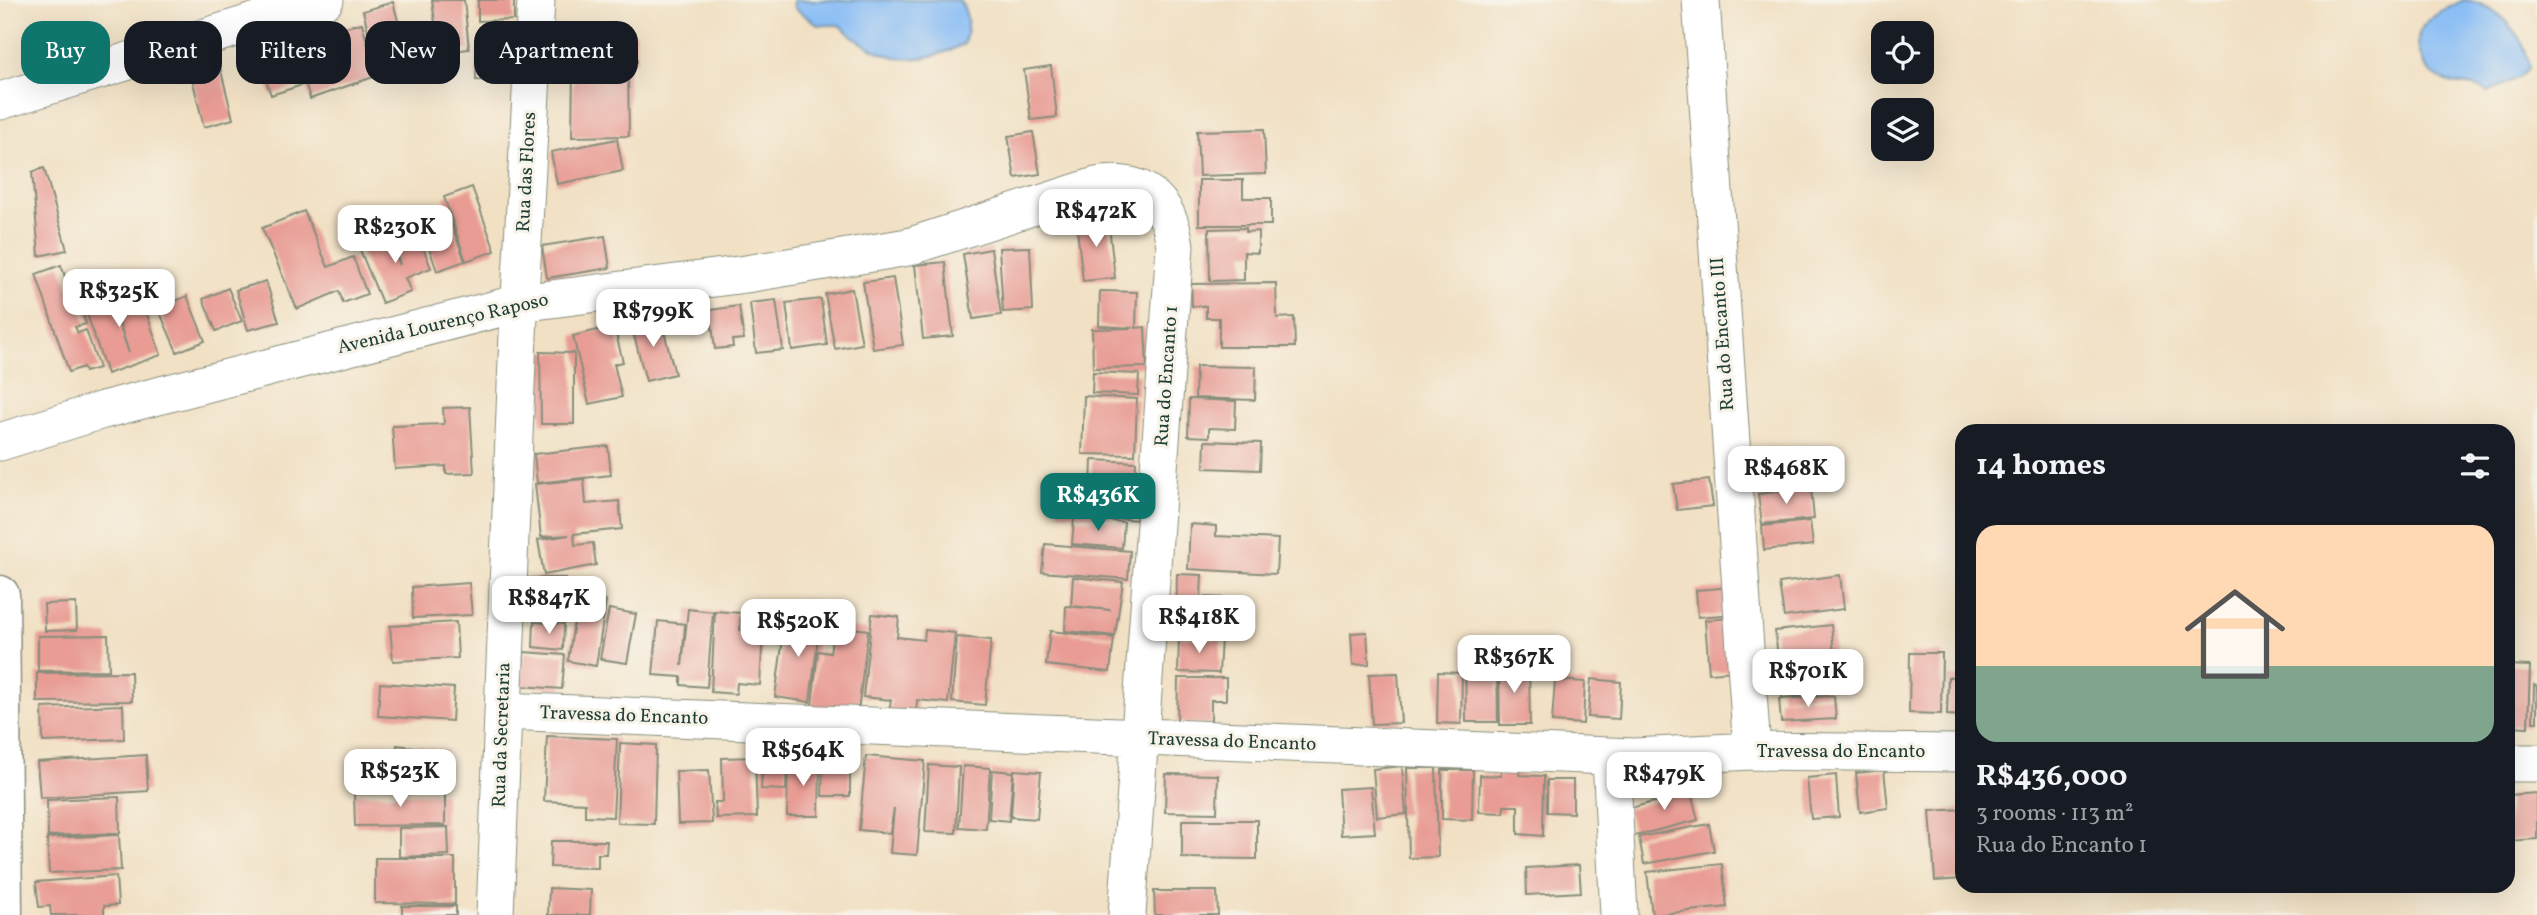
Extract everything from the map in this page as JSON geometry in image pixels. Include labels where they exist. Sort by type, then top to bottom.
[{"type":"street","points":[[0,102],[325,0]]},
{"type":"street","name":"Rua das Flores","points":[[520,303],[536,0]]},
{"type":"street","name":"Rua do Encanto III","points":[[1701,0],[1752,751]]},
{"type":"street","name":"Rua do Encanto 1","points":[[1096,186],[1117,182],[1132,184],[1147,191],[1167,217],[1175,246],[1127,915]]},
{"type":"street","name":"Avenida Lourenço Raposo","points":[[0,442],[103,410],[520,303],[746,274],[908,247],[1096,186]]},
{"type":"street","name":"Rua da Secretaria","points":[[495,915],[520,303]]},
{"type":"street","points":[[0,595],[3,915]]},
{"type":"street","name":"Travessa do Encanto","points":[[503,711],[1611,757],[1752,751],[1955,753]]},
{"type":"street","points":[[1611,757],[1619,915]]},
{"type":"street","points":[[2515,762],[2537,763]]},
{"type":"water","points":[[793,0],[959,0],[966,16],[964,44],[929,57],[898,57],[868,47],[839,25],[818,25],[794,8]]},
{"type":"water","points":[[2463,0],[2487,7],[2516,33],[2527,56],[2529,68],[2520,77],[2488,92],[2478,87],[2442,80],[2431,73],[2422,59],[2418,37],[2427,22]]},
{"type":"building","points":[[432,0],[464,0],[469,49],[460,50],[460,21],[435,21]]},
{"type":"building","points":[[478,0],[514,0],[514,20],[478,21]]},
{"type":"building","points":[[393,2],[398,21],[366,21],[363,11]]},
{"type":"building","points":[[362,23],[365,34],[365,80],[310,99],[306,84],[351,84],[351,26]]},
{"type":"building","points":[[1051,66],[1057,117],[1031,120],[1024,70]]},
{"type":"building","points":[[222,75],[233,119],[204,127],[193,84],[222,84]]},
{"type":"building","points":[[267,84],[305,84],[271,95]]},
{"type":"building","points":[[573,84],[628,84],[629,136],[572,137]]},
{"type":"building","points":[[1264,129],[1266,174],[1199,176],[1197,131]]},
{"type":"building","points":[[1033,132],[1040,174],[1015,178],[1008,136]]},
{"type":"building","points":[[617,139],[623,171],[557,184],[551,152]]},
{"type":"building","points":[[44,168],[67,250],[39,256],[32,172]]},
{"type":"building","points":[[1199,180],[1243,180],[1243,198],[1271,198],[1271,225],[1199,225]]},
{"type":"building","points":[[472,187],[495,251],[466,261],[444,197]]},
{"type":"building","points":[[304,211],[328,267],[353,257],[367,294],[343,303],[339,291],[297,309],[262,228]]},
{"type":"building","points":[[449,217],[465,261],[437,271],[422,227]]},
{"type":"building","points":[[1108,217],[1115,278],[1083,281],[1076,221]]},
{"type":"building","points":[[1246,228],[1246,232],[1258,231],[1258,253],[1244,252],[1244,280],[1210,281],[1209,229]]},
{"type":"building","points":[[418,234],[431,268],[405,278],[411,292],[382,303],[360,250],[389,238],[400,265],[393,243]]},
{"type":"building","points":[[605,236],[610,268],[547,278],[542,246]]},
{"type":"building","points":[[1030,247],[1033,310],[1003,312],[999,248]]},
{"type":"building","points":[[991,249],[1001,315],[973,319],[963,254]]},
{"type":"building","points":[[945,262],[953,336],[923,339],[915,265]]},
{"type":"building","points":[[61,265],[69,288],[74,287],[86,324],[75,327],[78,333],[86,330],[99,368],[85,372],[83,367],[69,372],[36,274]]},
{"type":"building","points":[[893,278],[903,345],[873,349],[863,282]]},
{"type":"building","points":[[266,281],[279,322],[248,330],[236,290]]},
{"type":"building","points":[[104,282],[129,353],[114,306],[141,297],[161,355],[107,374],[79,290]]},
{"type":"building","points":[[1276,283],[1277,318],[1294,317],[1295,347],[1219,347],[1219,318],[1206,318],[1206,306],[1192,306],[1191,284]]},
{"type":"building","points":[[228,288],[242,321],[216,331],[203,299]]},
{"type":"building","points":[[852,289],[862,344],[835,349],[825,294]]},
{"type":"building","points":[[1100,291],[1137,292],[1136,328],[1145,327],[1147,367],[1093,368],[1092,329],[1133,328],[1099,326]]},
{"type":"building","points":[[187,296],[205,341],[177,352],[158,308]]},
{"type":"building","points":[[821,299],[827,345],[792,350],[786,303]]},
{"type":"building","points":[[776,300],[783,350],[756,353],[750,303]]},
{"type":"building","points":[[739,306],[744,339],[732,340],[733,347],[715,349],[710,310]]},
{"type":"building","points":[[660,316],[675,374],[646,381],[631,324]]},
{"type":"building","points":[[614,326],[623,362],[614,364],[622,397],[589,404],[573,336]]},
{"type":"building","points":[[540,352],[574,353],[574,424],[541,424]]},
{"type":"building","points":[[1196,366],[1256,367],[1255,400],[1195,398]]},
{"type":"building","points":[[1093,372],[1139,374],[1138,395],[1092,393]]},
{"type":"building","points":[[1084,396],[1137,399],[1135,455],[1082,454]]},
{"type":"building","points":[[1189,399],[1236,401],[1235,429],[1209,428],[1209,437],[1188,436]]},
{"type":"building","points":[[470,407],[474,473],[446,474],[446,466],[395,469],[392,426],[444,424],[443,408]]},
{"type":"building","points":[[1205,441],[1261,443],[1260,470],[1204,468]]},
{"type":"building","points":[[608,446],[611,475],[537,483],[534,454]]},
{"type":"building","points":[[1092,460],[1136,462],[1135,488],[1091,486]]},
{"type":"building","points":[[584,479],[586,504],[619,501],[622,529],[574,534],[575,545],[593,543],[596,565],[544,575],[538,540],[569,535],[541,537],[535,484]]},
{"type":"building","points":[[1709,480],[1713,506],[1677,510],[1673,484]]},
{"type":"building","points":[[1060,485],[1139,493],[1136,520],[1058,513]]},
{"type":"building","points":[[1811,488],[1814,519],[1762,524],[1758,494]]},
{"type":"building","points":[[1074,518],[1124,522],[1122,548],[1072,544]]},
{"type":"building","points":[[1810,521],[1813,545],[1764,550],[1762,526]]},
{"type":"building","points":[[1190,524],[1216,526],[1216,536],[1278,539],[1276,574],[1188,569]]},
{"type":"building","points":[[1045,544],[1130,551],[1128,579],[1042,572]]},
{"type":"building","points":[[1177,574],[1202,575],[1201,597],[1229,598],[1229,624],[1176,622]]},
{"type":"building","points":[[1840,575],[1844,609],[1784,617],[1779,583]]},
{"type":"building","points":[[1073,577],[1123,582],[1115,636],[1065,631],[1066,606],[1111,610],[1071,606]]},
{"type":"building","points":[[529,578],[566,578],[566,610],[529,609]]},
{"type":"building","points":[[469,583],[472,615],[413,618],[412,587]]},
{"type":"building","points":[[1733,587],[1735,614],[1698,617],[1696,590]]},
{"type":"building","points":[[578,596],[606,601],[596,666],[568,661]]},
{"type":"building","points":[[76,603],[77,630],[45,631],[44,604]]},
{"type":"building","points":[[609,609],[636,614],[627,663],[600,659]]},
{"type":"building","points":[[688,609],[713,612],[707,687],[681,685],[681,677],[653,675],[658,621],[685,624],[682,666]]},
{"type":"building","points":[[715,611],[741,613],[740,630],[763,631],[760,685],[737,683],[736,694],[711,692]]},
{"type":"building","points":[[872,614],[899,617],[897,637],[924,640],[925,630],[955,633],[948,703],[917,700],[916,716],[889,713],[891,700],[863,697]]},
{"type":"building","points":[[786,616],[820,621],[810,702],[775,697]]},
{"type":"building","points":[[1732,618],[1736,671],[1709,673],[1705,620]]},
{"type":"building","points":[[456,622],[458,658],[393,661],[390,626]]},
{"type":"building","points":[[534,622],[564,624],[563,650],[533,647]]},
{"type":"building","points":[[1831,625],[1834,652],[1778,658],[1775,631]]},
{"type":"building","points":[[834,626],[868,630],[858,712],[812,706],[818,651],[830,653]]},
{"type":"building","points":[[1050,631],[1114,638],[1110,672],[1046,665]]},
{"type":"building","points":[[1367,632],[1369,664],[1353,665],[1351,633]]},
{"type":"building","points":[[108,635],[109,670],[38,671],[38,636]]},
{"type":"building","points":[[957,637],[991,640],[985,705],[952,702]]},
{"type":"building","points":[[1179,637],[1221,639],[1219,673],[1178,672]]},
{"type":"building","points":[[1465,646],[1488,646],[1489,663],[1497,663],[1498,722],[1466,722]]},
{"type":"building","points":[[524,652],[565,655],[562,689],[522,686]]},
{"type":"building","points":[[1910,653],[1942,653],[1941,714],[1909,713]]},
{"type":"building","points":[[1825,663],[1829,693],[1782,698],[1778,668]]},
{"type":"building","points":[[1499,665],[1529,665],[1530,725],[1500,725]]},
{"type":"building","points":[[2515,665],[2530,666],[2528,727],[2515,726]]},
{"type":"building","points":[[131,672],[132,701],[37,702],[37,673]]},
{"type":"building","points":[[1438,672],[1462,673],[1461,724],[1437,723]]},
{"type":"building","points":[[1398,673],[1401,723],[1372,724],[1369,674]]},
{"type":"building","points":[[1948,677],[1955,677],[1955,716],[1947,715]]},
{"type":"building","points":[[1178,678],[1226,678],[1226,700],[1211,700],[1211,724],[1177,723]]},
{"type":"building","points":[[1591,679],[1621,682],[1619,719],[1588,717]]},
{"type":"building","points":[[1555,680],[1585,682],[1583,724],[1552,722]]},
{"type":"building","points":[[380,683],[454,688],[452,721],[378,716]]},
{"type":"building","points":[[2534,685],[2537,686],[2537,722],[2533,722]]},
{"type":"building","points":[[1834,696],[1836,719],[1781,722],[1779,699]]},
{"type":"building","points":[[123,705],[124,739],[43,742],[42,708]]},
{"type":"building","points":[[547,736],[617,739],[613,817],[585,816],[585,803],[544,801]]},
{"type":"building","points":[[620,743],[656,745],[654,824],[617,823]]},
{"type":"building","points":[[397,745],[447,751],[444,778],[394,772]]},
{"type":"building","points":[[146,755],[148,791],[40,798],[37,762]]},
{"type":"building","points":[[763,755],[787,756],[786,790],[761,789]]},
{"type":"building","points":[[866,756],[925,761],[917,855],[890,853],[894,808],[890,833],[859,830]]},
{"type":"building","points":[[755,757],[757,817],[716,818],[715,802],[723,802],[722,758]]},
{"type":"building","points":[[788,760],[820,761],[819,816],[787,816]]},
{"type":"building","points":[[823,762],[850,763],[850,796],[822,796]]},
{"type":"building","points":[[929,765],[959,767],[956,833],[925,832]]},
{"type":"building","points":[[963,766],[990,768],[986,829],[959,827]]},
{"type":"building","points":[[1402,766],[1406,814],[1377,817],[1373,769]]},
{"type":"building","points":[[1407,768],[1436,768],[1438,857],[1409,858]]},
{"type":"building","points":[[1501,769],[1519,769],[1519,775],[1544,776],[1543,836],[1518,834],[1518,806],[1504,806],[1504,813],[1479,812],[1480,775],[1501,776]]},
{"type":"building","points":[[709,770],[712,823],[678,824],[676,771]]},
{"type":"building","points":[[992,770],[1013,772],[1009,821],[989,819]]},
{"type":"building","points":[[1014,770],[1041,772],[1037,819],[1011,817]]},
{"type":"building","points":[[1442,770],[1473,770],[1472,820],[1442,819]]},
{"type":"building","points":[[1884,770],[1888,808],[1860,812],[1856,773]]},
{"type":"building","points":[[1166,774],[1218,775],[1217,813],[1165,812]]},
{"type":"building","points":[[1836,775],[1839,817],[1811,819],[1807,778]]},
{"type":"building","points":[[1547,780],[1573,780],[1573,813],[1547,812]]},
{"type":"building","points":[[1689,785],[1698,820],[1634,836],[1627,809],[1665,799],[1663,791]]},
{"type":"building","points":[[1371,787],[1375,833],[1341,835],[1338,789]]},
{"type":"building","points":[[445,793],[445,825],[355,826],[354,794]]},
{"type":"building","points":[[2537,793],[2537,839],[2515,841],[2515,795]]},
{"type":"building","points":[[119,797],[120,833],[48,836],[47,800]]},
{"type":"building","points":[[1955,809],[1955,880],[1935,881],[1930,811]]},
{"type":"building","points":[[1182,820],[1257,820],[1257,859],[1182,858]]},
{"type":"building","points":[[1709,824],[1714,851],[1644,864],[1639,837]]},
{"type":"building","points":[[448,827],[449,855],[399,857],[399,828]]},
{"type":"building","points":[[119,835],[121,870],[49,873],[47,838]]},
{"type":"building","points":[[551,841],[607,841],[606,854],[598,854],[598,868],[550,867]]},
{"type":"building","points":[[375,858],[455,858],[455,904],[375,903]]},
{"type":"building","points":[[1722,864],[1727,907],[1652,915],[1647,872]]},
{"type":"building","points":[[1579,865],[1581,892],[1527,895],[1526,868]]},
{"type":"building","points":[[116,876],[118,905],[104,906],[104,915],[51,915],[50,906],[39,907],[36,882]]},
{"type":"building","points":[[549,888],[591,890],[590,915],[548,915]]},
{"type":"building","points":[[1154,891],[1217,891],[1218,915],[1155,915]]},
{"type":"building","points":[[402,906],[456,906],[456,915],[402,915]]}]
